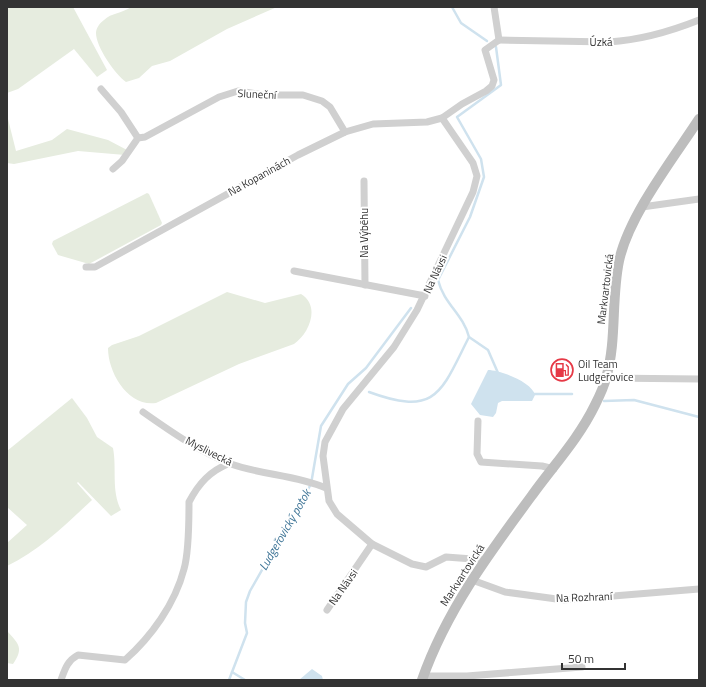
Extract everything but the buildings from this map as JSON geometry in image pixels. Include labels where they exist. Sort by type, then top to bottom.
[{"type":"street","points":[[442,118],[462,104],[486,92],[492,86],[494,80],[485,50],[499,40],[494,7]]},
{"type":"street","name":"Úzká","points":[[499,40],[625,41],[652,36],[699,20]]},
{"type":"street","points":[[101,89],[120,112],[138,138],[122,161],[113,169]]},
{"type":"street","name":"Sluneční","points":[[138,138],[146,137],[219,97],[238,90],[264,95],[303,95],[322,101],[330,108],[345,132]]},
{"type":"street","name":"Na Kopaninách","points":[[86,267],[95,267],[298,155],[345,132],[373,124],[427,122],[442,118]]},
{"type":"street","name":"Na Návsi","points":[[442,118],[474,163],[477,176],[473,192],[425,296],[394,347],[343,409],[332,428],[326,442],[323,456],[326,488],[329,502],[337,514],[372,544],[412,564],[426,567],[446,557],[486,560]]},
{"type":"street","name":"Markvartovická","points":[[422,678],[438,639],[472,580],[534,492],[554,468],[584,425],[606,378],[619,260],[624,243],[642,208],[699,119]]},
{"type":"street","name":"Na Výběhu","points":[[364,181],[365,285]]},
{"type":"street","points":[[642,208],[699,200]]},
{"type":"street","points":[[294,272],[425,296]]},
{"type":"street","points":[[606,378],[699,379]]},
{"type":"street","name":"Myslivecká","points":[[143,412],[187,441],[230,463],[311,482],[326,488]]},
{"type":"street","points":[[478,421],[477,454],[481,462],[554,468]]},
{"type":"street","points":[[61,680],[67,662],[72,658],[78,656],[125,660],[145,640],[169,604],[185,568],[190,502],[205,477],[218,468],[230,463]]},
{"type":"street","name":"Na Návsi","points":[[327,610],[372,544]]},
{"type":"street","name":"Na Rozhraní","points":[[472,580],[505,592],[564,600],[699,589]]},
{"type":"street","points":[[422,678],[460,677],[582,667]]},
{"type":"shaded area","points":[[7,7],[73,7],[107,70],[97,77],[74,49],[18,89],[7,93]]},
{"type":"shaded area","points":[[131,7],[277,7],[227,29],[170,61],[152,66],[139,78],[126,82],[107,60],[99,45],[96,33],[98,26],[107,18]]},
{"type":"shaded area","points":[[7,115],[16,151],[52,140],[67,129],[108,140],[127,150],[125,155],[78,151],[14,164],[7,163]]},
{"type":"shaded area","points":[[147,193],[149,194],[162,223],[161,225],[89,264],[58,255],[52,244],[53,241]]},
{"type":"shaded area","points":[[227,292],[265,303],[301,294],[307,299],[310,305],[312,312],[311,320],[304,334],[294,344],[239,364],[156,403],[146,403],[137,400],[129,394],[116,377],[109,358],[108,348],[112,345],[139,336]]},
{"type":"shaded area","points":[[72,398],[87,418],[97,437],[113,448],[116,495],[121,510],[111,516],[78,482],[77,483],[92,500],[41,545],[19,560],[7,566],[7,543],[27,525],[7,507],[7,451]]},
{"type":"shaded area","points":[[7,631],[15,639],[19,646],[18,654],[13,664],[7,663]]},
{"type":"water","points":[[488,370],[507,374],[522,381],[533,390],[535,395],[532,401],[502,401],[498,403],[496,413],[493,417],[480,415],[471,404]]},
{"type":"water","points":[[312,669],[322,676],[323,680],[299,680]]},
{"type":"waterway","name":"Ludgeřovický potok","points":[[452,7],[461,23],[487,41]]},
{"type":"waterway","name":"Ludgeřovický potok","points":[[496,47],[501,85],[457,117],[481,159],[484,177],[470,217],[438,280],[445,296],[462,322],[469,337],[488,350],[498,373]]},
{"type":"waterway","name":"Ludgeřovický potok","points":[[229,680],[247,633],[245,623],[246,602],[250,591],[311,484],[321,426],[348,384],[366,368],[411,308]]},
{"type":"waterway","points":[[369,392],[392,399],[409,402],[423,400],[434,394],[443,385],[451,372],[469,337]]},
{"type":"waterway","points":[[532,394],[572,394]]},
{"type":"waterway","points":[[604,401],[634,400],[699,417]]},
{"type":"waterway","points":[[232,672],[245,680]]},
{"type":"place","name":"Oil Team Ludgeřovice","points":[[562,370]]}]
